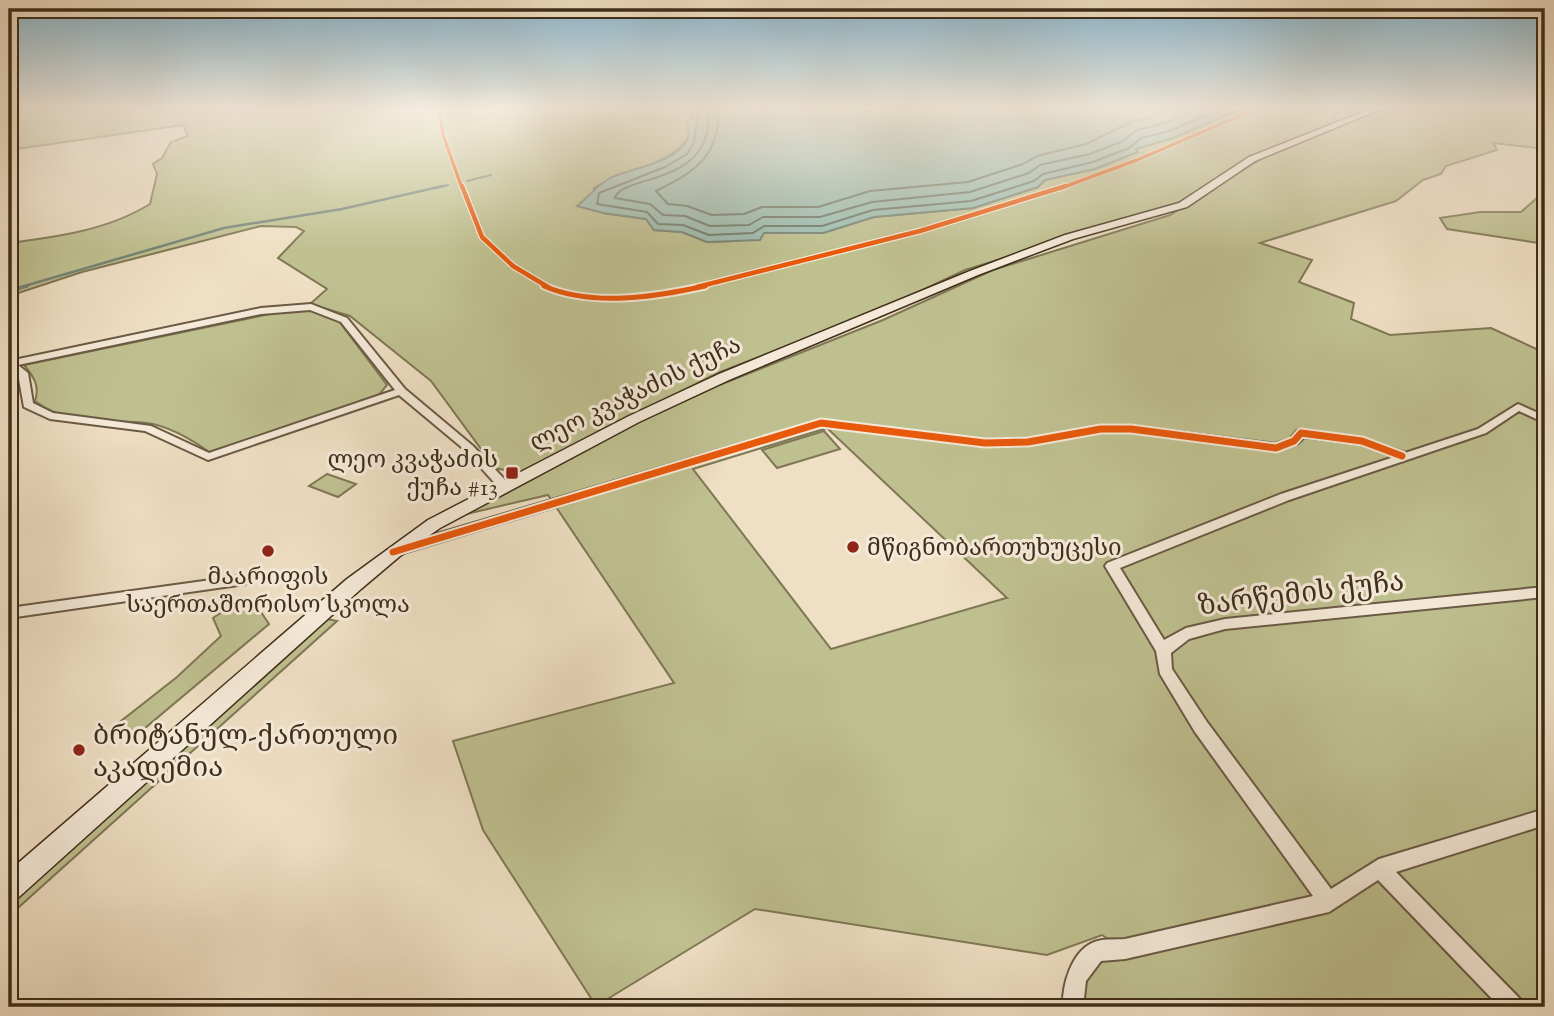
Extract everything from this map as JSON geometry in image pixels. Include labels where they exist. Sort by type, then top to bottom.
[{"type":"main road","name":"ლეო კვაჭაძის ქუჩა","points":[[9,888],[393,552],[434,524],[724,377],[974,273],[1069,237],[1183,205],[1260,155]]},
{"type":"street","points":[[10,364],[261,311],[311,307],[344,320],[401,391],[486,463],[505,487]]},
{"type":"street","points":[[10,364],[23,373],[28,405],[50,416],[148,428],[208,457],[401,391]]},
{"type":"street","points":[[1329,902],[1201,727],[1165,670],[1163,651],[1112,566],[1284,497],[1482,430],[1518,407],[1545,421]]},
{"type":"street","points":[[393,552],[821,423],[985,443],[1028,442],[1101,429],[1130,429],[1276,449],[1294,442],[1301,433],[1363,441],[1402,456]]},
{"type":"street","points":[[9,613],[240,581]]},
{"type":"street","name":"ზარწემის ქუჩა","points":[[1163,651],[1173,639],[1191,630],[1225,624],[1545,592]]},
{"type":"street","points":[[1073,1007],[1072,997],[1080,969],[1096,951],[1125,949],[1329,902],[1380,868],[1545,817]]},
{"type":"street","points":[[1380,868],[1514,1007]]},
{"type":"green space","points":[[163,155],[669,155],[594,188],[603,213],[646,219],[654,230],[682,232],[707,242],[734,241],[763,233],[823,233],[874,217],[973,208],[1038,187],[1045,180],[1095,169],[1129,155],[1254,155],[1180,204],[965,270],[893,304],[718,373],[518,473],[495,468],[431,381],[350,316],[310,304],[327,289],[278,258],[304,231],[296,227],[261,226],[82,272],[9,296],[9,243],[64,235],[100,226],[134,213],[150,204],[157,174],[153,164]]},
{"type":"green space","points":[[1267,155],[1480,155],[1446,166],[1441,174],[1423,180],[1396,201],[1260,243],[1312,260],[1299,282],[1354,303],[1351,319],[1390,335],[1491,328],[1545,353],[1545,1007],[1079,1007],[1081,986],[1091,970],[1124,949],[1102,935],[1047,955],[755,909],[596,1006],[483,830],[453,741],[674,683],[548,495],[462,515],[632,425],[717,386],[883,320],[993,270],[1170,215]],"holes":[[[827,428],[1007,598],[831,649],[693,469]]]},
{"type":"green space","points":[[1545,191],[1545,244],[1447,229],[1440,218],[1480,212],[1521,212]]},
{"type":"green space","points":[[294,309],[311,310],[338,320],[387,385],[378,396],[369,401],[212,454],[164,427],[74,417],[47,409],[35,401],[35,382],[24,365]]},
{"type":"green space","points":[[824,431],[840,449],[777,468],[762,450]]},
{"type":"green space","points":[[327,474],[356,484],[338,497],[309,486]]},
{"type":"green space","points":[[257,606],[269,624],[139,733],[116,725],[177,677],[221,636],[213,618],[222,612]]},
{"type":"green space","points":[[327,619],[337,621],[9,916],[9,899]]},
{"type":"water","points":[[671,155],[1129,155],[1095,169],[1045,180],[1038,187],[973,208],[874,217],[823,233],[764,233],[760,240],[707,242],[682,232],[654,230],[646,219],[577,206],[610,178]]},
{"type":"waterway","points":[[467,181],[491,175]]},
{"type":"waterway","points":[[436,188],[448,185]]},
{"type":"waterway","points":[[21,287],[224,228],[342,209],[443,186]]},
{"type":"waterway","points":[[9,291],[27,286]]},
{"type":"cycle path","points":[[450,155],[480,234],[504,259],[531,279],[549,288],[579,295],[609,297],[670,293],[700,287],[876,243],[1051,191],[1148,155]]},
{"type":"cycle path","points":[[393,552],[821,423],[985,443],[1028,442],[1101,429],[1131,429],[1276,448],[1294,441],[1301,433],[1362,441],[1402,456]]},
{"type":"place","name":"ლეო კვაჭაძის ქუჩა #13","points":[[512,473]]},
{"type":"place","name":"მწიგნობართუხუცესი","points":[[853,547]]},
{"type":"place","name":"მაარიფის საერთაშორისო სკოლა","points":[[268,551]]},
{"type":"place","name":"ბრიტანულ-ქართული აკადემია","points":[[79,750]]}]
